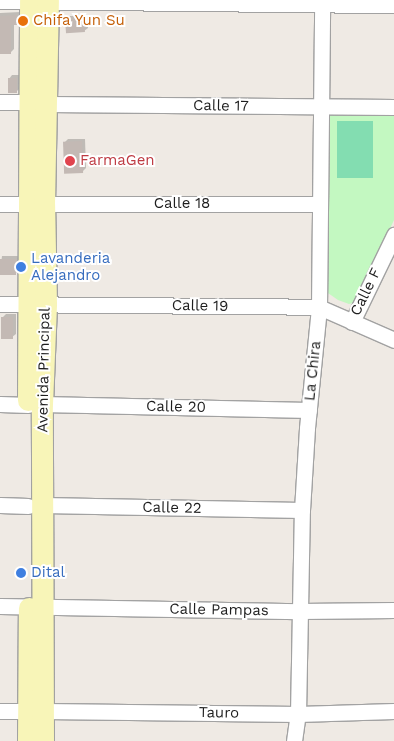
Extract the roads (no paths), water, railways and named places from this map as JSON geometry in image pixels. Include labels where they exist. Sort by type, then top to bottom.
[{"type":"street","points":[[0,1],[322,2],[394,5]]},
{"type":"street","name":"Avenida Principal","points":[[39,1],[38,303],[35,404],[36,711],[43,741]]},
{"type":"street","name":"La Chira","points":[[294,741],[298,714],[302,510],[309,410],[320,307],[322,2]]},
{"type":"street","name":"Calle 17","points":[[0,102],[394,108]]},
{"type":"street","name":"Calle 18","points":[[0,204],[320,204]]},
{"type":"street","name":"Calle F","points":[[352,322],[394,235]]},
{"type":"street","name":"Calle 19","points":[[0,304],[320,307],[394,340]]},
{"type":"street","name":"Calle 20","points":[[0,404],[309,410]]},
{"type":"street","name":"Calle 22","points":[[0,505],[302,510]]},
{"type":"street","name":"Calle Pampas","points":[[0,606],[300,611],[394,610]]},
{"type":"street","name":"Tauro","points":[[0,711],[298,714],[394,711]]},
{"type":"street","name":"Avenida Principal","points":[[28,741],[36,711]]},
{"type":"place","name":"Chifa Yun Su","points":[[23,21]]},
{"type":"place","name":"FarmaGen","points":[[70,161]]},
{"type":"place","name":"Lavanderia Alejandro","points":[[21,267]]},
{"type":"place","name":"Dital","points":[[21,573]]}]
